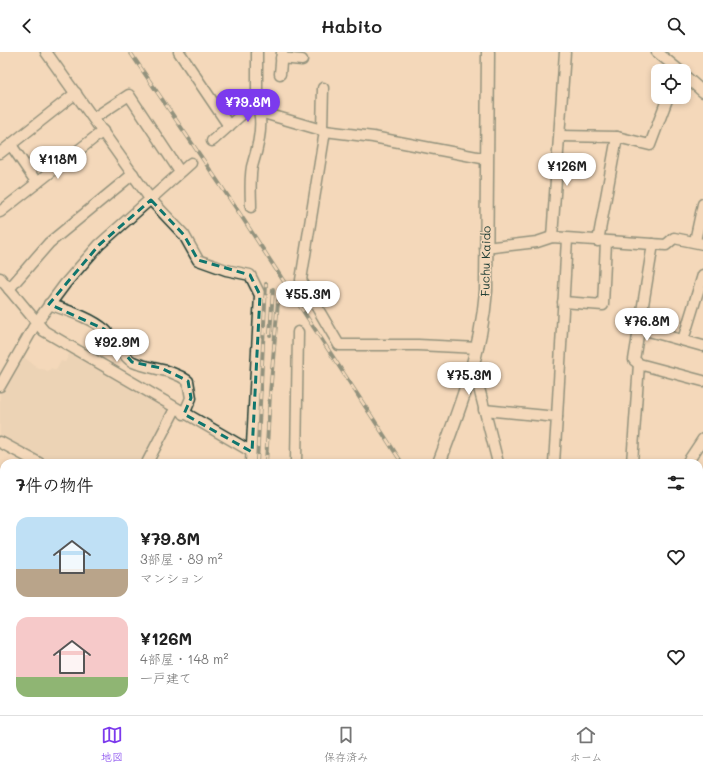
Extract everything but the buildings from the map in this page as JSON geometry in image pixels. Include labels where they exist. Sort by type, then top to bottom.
[{"type":"main road","name":"Fuchu Kaido","points":[[440,459],[471,375],[483,325],[486,291],[485,248],[488,52]]},
{"type":"street","points":[[46,52],[94,118],[150,200],[184,235],[198,260],[226,270],[250,275],[260,295],[251,459]]},
{"type":"street","points":[[179,52],[229,126]]},
{"type":"street","points":[[251,207],[253,163],[257,156],[259,108],[257,52]]},
{"type":"street","points":[[552,237],[565,52]]},
{"type":"street","points":[[657,52],[671,64]]},
{"type":"street","points":[[280,74],[281,55],[302,60]]},
{"type":"street","points":[[691,82],[703,92]]},
{"type":"street","points":[[322,88],[324,131],[301,280],[339,345],[418,345],[478,348]]},
{"type":"street","points":[[0,153],[76,93]]},
{"type":"street","points":[[94,118],[129,95],[180,172]]},
{"type":"street","points":[[560,136],[617,137],[650,145],[665,104]]},
{"type":"street","points":[[212,141],[249,108],[259,108],[324,131],[373,138],[487,159]]},
{"type":"street","points":[[0,212],[103,131]]},
{"type":"street","points":[[564,302],[603,305],[602,242],[617,137]]},
{"type":"street","points":[[11,145],[38,183]]},
{"type":"street","points":[[0,386],[36,323],[49,304],[99,245],[191,163]]},
{"type":"street","points":[[9,289],[49,243],[133,174]]},
{"type":"street","points":[[485,248],[537,242],[552,237],[602,242],[666,245],[674,238],[699,243],[703,204]]},
{"type":"street","points":[[554,459],[567,239]]},
{"type":"street","points":[[653,244],[638,328],[634,360],[639,364],[703,381]]},
{"type":"street","points":[[683,340],[703,275]]},
{"type":"street","points":[[0,278],[44,331],[252,452]]},
{"type":"street","points":[[49,304],[86,318],[104,329],[116,341],[124,355],[132,362],[161,368],[179,375],[188,381],[191,398],[180,411],[150,459]]},
{"type":"street","points":[[638,328],[703,346]]},
{"type":"street","points":[[296,459],[298,332]]},
{"type":"street","points":[[632,459],[639,364]]},
{"type":"street","points":[[471,375],[478,384],[497,459]]},
{"type":"street","points":[[484,410],[557,418]]},
{"type":"street","points":[[690,459],[703,438]]},
{"type":"street","points":[[0,442],[32,459]]},
{"type":"highlighted area","points":[[151,200],[184,235],[198,260],[250,275],[260,295],[252,452],[184,414],[191,398],[188,381],[161,368],[132,362],[104,329],[49,304],[99,245]]},
{"type":"shaded area","points":[[70,352],[169,409],[170,413],[146,459],[36,459],[0,440],[0,394],[21,355],[37,367],[48,371],[51,368],[56,370],[61,361],[65,362]]},
{"type":"railway","points":[[130,52],[238,211],[399,459]]},
{"type":"railway","points":[[257,459],[266,284]]},
{"type":"railway","points":[[270,335],[273,289]]},
{"type":"railway","points":[[266,459],[278,301]]}]
